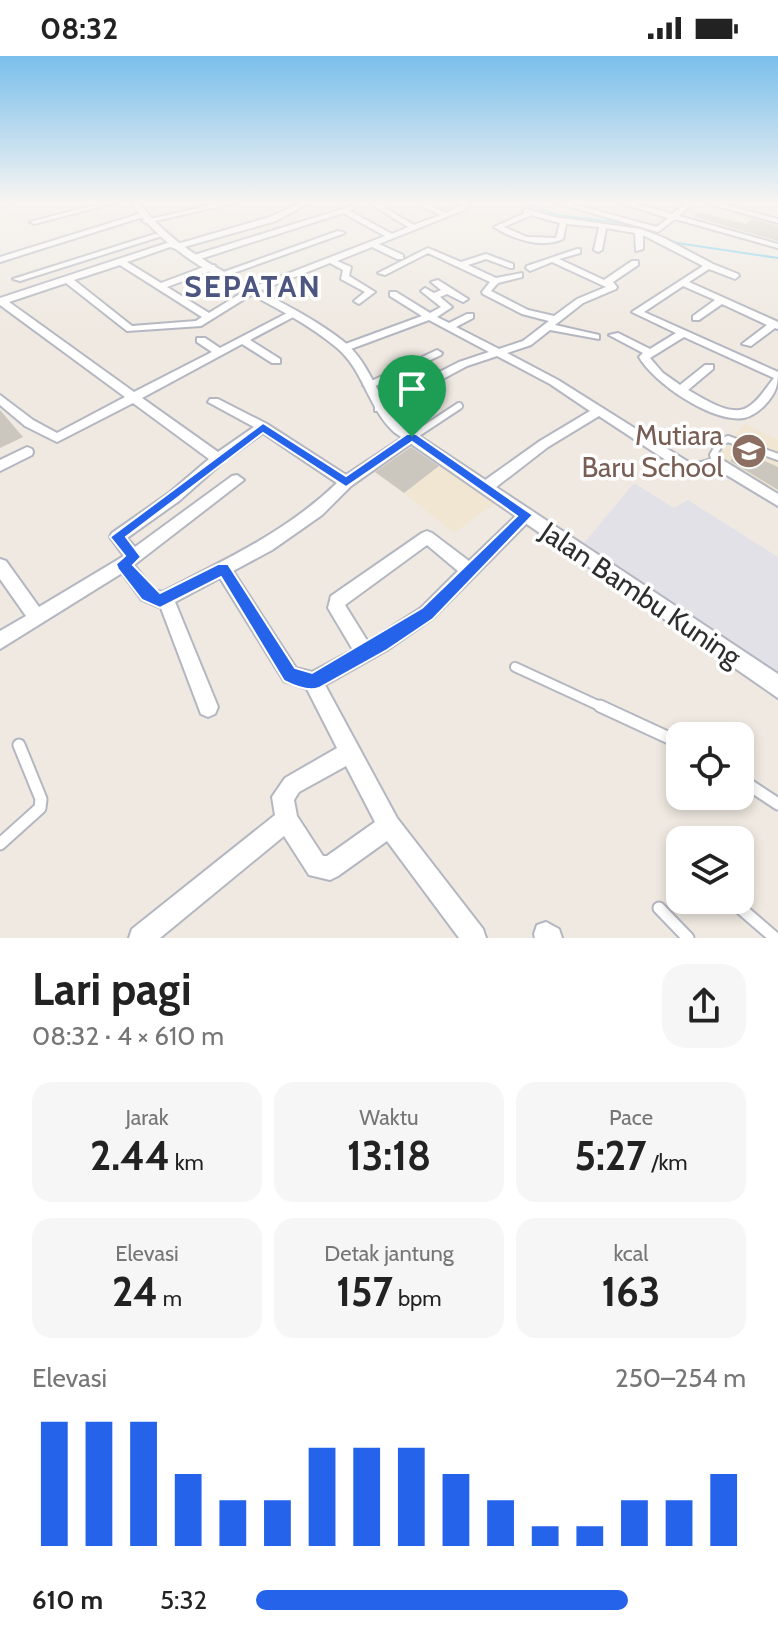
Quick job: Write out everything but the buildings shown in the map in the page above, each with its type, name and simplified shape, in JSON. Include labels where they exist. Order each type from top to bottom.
[{"type":"street","points":[[27,293],[0,260],[48,244]]},
{"type":"street","points":[[17,279],[158,244]]},
{"type":"street","points":[[1,301],[121,262],[162,244]]},
{"type":"street","name":"Jalan Bambu Kuning","points":[[171,244],[294,313],[344,348],[358,362],[379,408],[393,424],[778,687]]},
{"type":"street","points":[[194,258],[235,244]]},
{"type":"street","points":[[159,287],[305,244]]},
{"type":"street","points":[[372,244],[400,257]]},
{"type":"street","points":[[68,280],[104,312],[133,330],[204,320],[251,291],[372,244]]},
{"type":"street","points":[[598,250],[599,244]]},
{"type":"street","points":[[639,244],[639,249]]},
{"type":"street","points":[[662,244],[706,267],[735,276]]},
{"type":"street","points":[[382,273],[424,248],[495,281]]},
{"type":"street","points":[[530,268],[577,251]]},
{"type":"street","points":[[462,265],[486,256],[510,266]]},
{"type":"street","points":[[552,259],[613,287]]},
{"type":"street","points":[[329,260],[348,269],[342,276],[371,292],[359,301]]},
{"type":"street","points":[[121,262],[204,320]]},
{"type":"street","points":[[613,287],[608,281],[635,263]]},
{"type":"street","points":[[684,333],[644,357],[651,370],[707,404],[741,415],[754,409],[778,378],[684,333],[638,313],[639,308],[706,267]]},
{"type":"street","points":[[519,275],[495,281],[486,292],[525,312],[595,337]]},
{"type":"street","points":[[435,282],[463,299]]},
{"type":"street","points":[[682,282],[776,325]]},
{"type":"street","points":[[379,408],[463,364],[527,343],[580,301],[613,287]]},
{"type":"street","points":[[344,348],[430,317],[447,307],[429,294],[448,291]]},
{"type":"street","points":[[393,294],[448,327],[502,353],[691,470],[716,462],[778,501]]},
{"type":"street","points":[[696,318],[723,299]]},
{"type":"street","points":[[1,301],[218,459]]},
{"type":"street","points":[[0,399],[29,423],[57,438],[294,313]]},
{"type":"street","points":[[448,327],[470,316]]},
{"type":"street","points":[[747,344],[776,325]]},
{"type":"street","points":[[614,335],[649,352]]},
{"type":"street","points":[[201,340],[220,353]]},
{"type":"street","points":[[244,341],[276,361]]},
{"type":"street","points":[[369,385],[437,353]]},
{"type":"street","points":[[681,390],[709,367]]},
{"type":"street","points":[[214,402],[263,427],[346,482]]},
{"type":"street","points":[[486,487],[544,444],[599,411]]},
{"type":"street","points":[[263,427],[117,537],[148,595],[155,600],[165,598],[223,568],[293,528],[317,511],[346,482],[412,437]]},
{"type":"street","points":[[0,466],[27,452]]},
{"type":"street","points":[[0,641],[129,560],[237,480]]},
{"type":"street","points":[[313,682],[365,653],[440,603],[468,570],[526,515]]},
{"type":"street","points":[[365,653],[336,608],[337,601],[427,537],[468,570]]},
{"type":"street","points":[[0,566],[37,618]]},
{"type":"street","points":[[223,568],[290,675],[313,682],[389,826],[474,938]]},
{"type":"street","points":[[165,598],[208,707]]},
{"type":"street","points":[[351,752],[292,785],[283,797],[287,820],[317,867],[322,869],[330,868],[389,826]]},
{"type":"street","points":[[141,938],[287,820]]},
{"type":"lane","points":[[412,437],[459,406]]},
{"type":"lane","points":[[716,462],[713,455],[721,442],[728,439],[778,457]]},
{"type":"lane","points":[[515,667],[666,737]]},
{"type":"lane","points":[[0,844],[40,808],[41,799],[19,745]]},
{"type":"lane","points":[[754,788],[778,804]]},
{"type":"lane","points":[[659,908],[688,938]]},
{"type":"lane","points":[[747,914],[775,938]]},
{"type":"shaded area","name":"Mutiara Baru School","points":[[745,424],[778,440],[778,499],[709,462]]},
{"type":"shaded area","points":[[443,463],[499,500],[454,533],[404,493]]},
{"type":"shaded area","points":[[634,483],[674,508],[688,500],[778,557],[778,677],[584,543]]},
{"type":"waterway","points":[[685,244],[778,258]]},
{"type":"place","name":"Mutiara Baru School","points":[[749,451]]},
{"type":"district","name":"SEPATAN","points":[[253,286]]},
{"type":"route","points":[[263,427],[346,482],[412,437],[526,515],[468,570],[440,603],[381,644],[313,682],[290,675],[223,568],[160,601],[148,595],[124,564],[134,557],[117,537],[263,427]]}]
